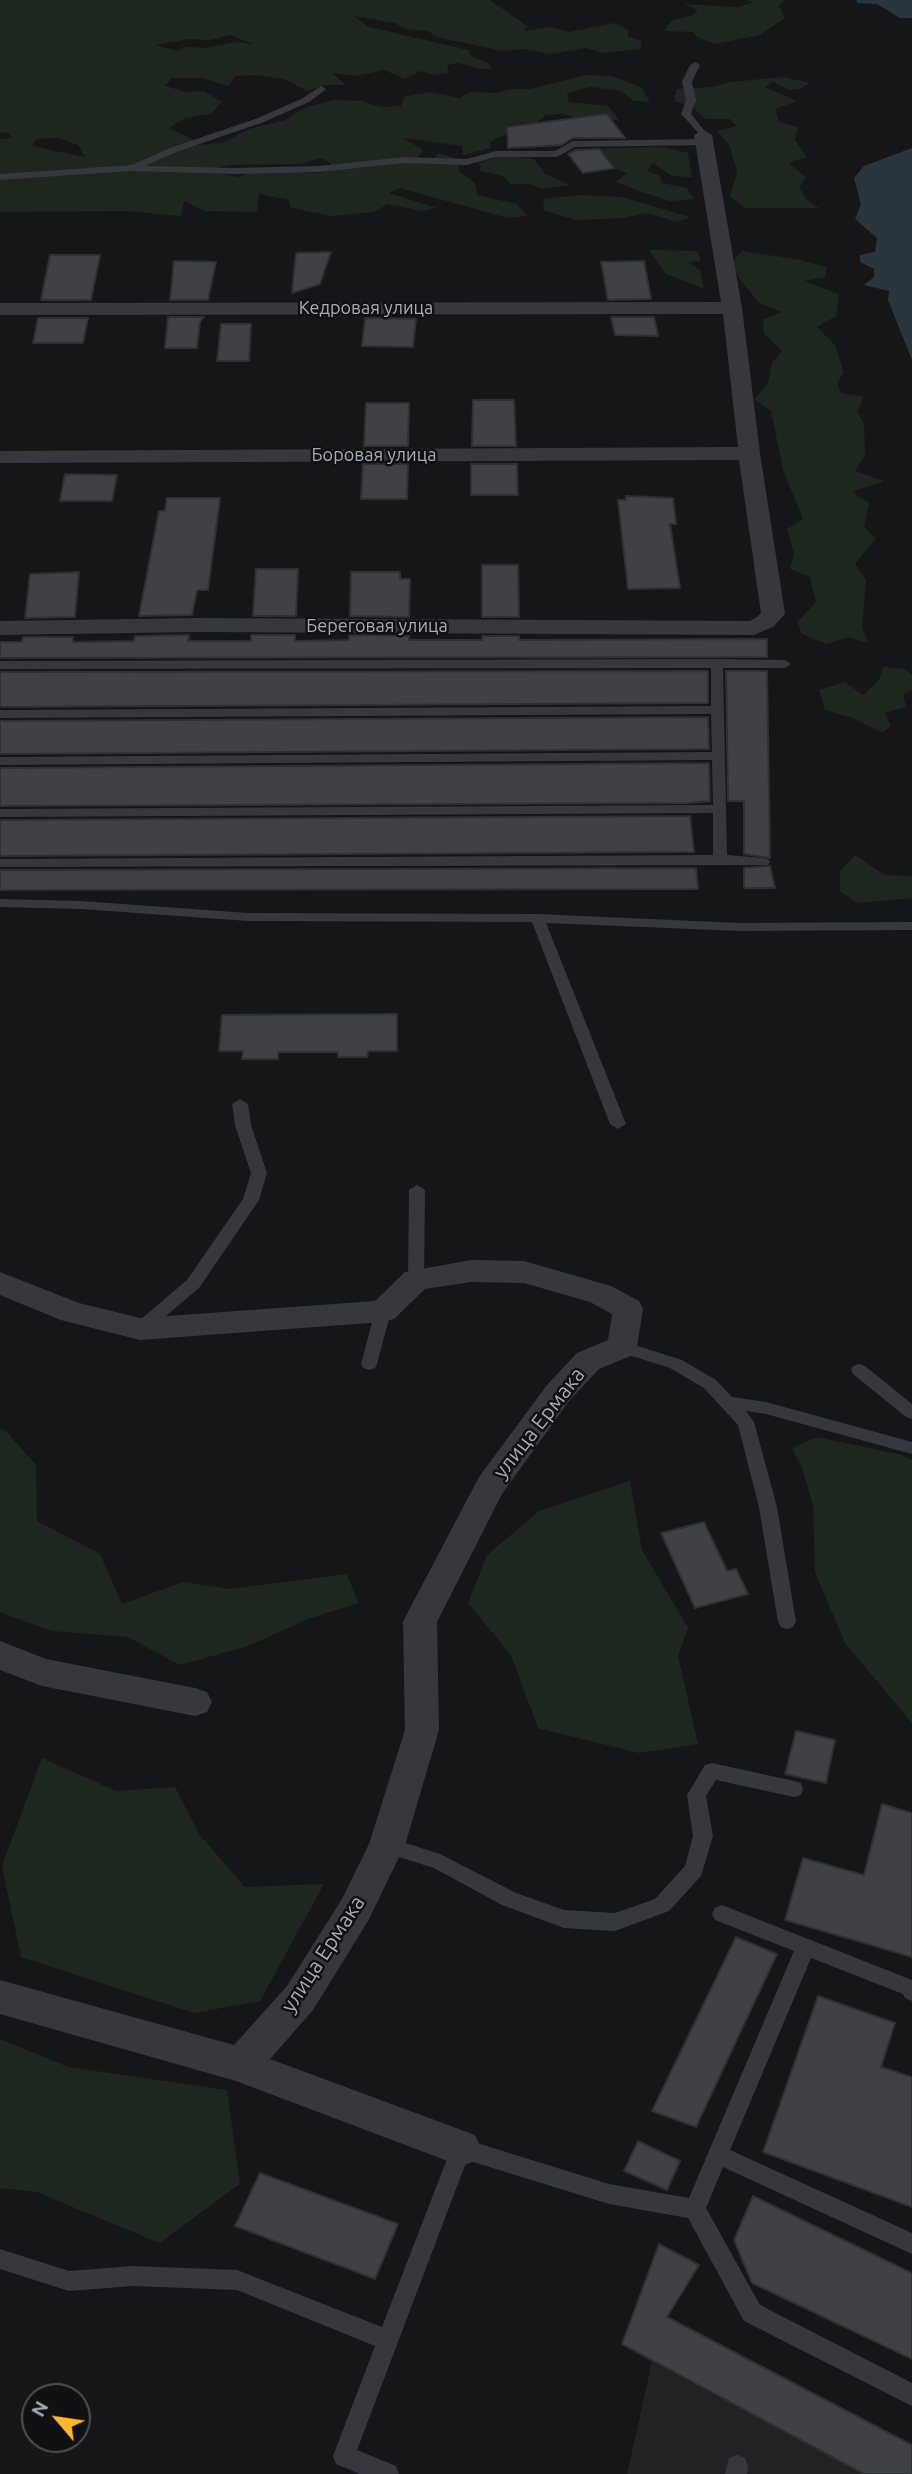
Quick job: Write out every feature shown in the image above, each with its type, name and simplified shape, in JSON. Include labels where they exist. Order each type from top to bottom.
[{"type":"street","points":[[704,138],[732,308],[749,453]]},
{"type":"street","name":"Кедровая улица","points":[[0,309],[732,308]]},
{"type":"street","name":"Боровая улица","points":[[0,457],[749,453]]},
{"type":"street","name":"Береговая улица","points":[[0,628],[197,625],[754,628],[773,614],[749,453]]},
{"type":"street","points":[[0,1283],[72,1312],[140,1328],[383,1311],[416,1280],[471,1271],[524,1272],[600,1294],[628,1309],[622,1347]]},
{"type":"street","name":"улица Ермака","points":[[241,2065],[300,1998],[355,1910],[387,1845],[422,1730],[419,1622],[489,1486],[558,1393],[588,1361],[622,1347]]},
{"type":"street","points":[[0,1655],[42,1672],[195,1702]]},
{"type":"street","points":[[0,1997],[241,2065],[280,2082],[461,2148]]},
{"type":"lane","points":[[695,65],[687,82],[691,100],[686,114],[704,138]]},
{"type":"lane","points":[[130,168],[173,150],[261,120],[306,100],[321,89]]},
{"type":"lane","points":[[0,177],[130,168],[235,171],[319,169],[404,160],[467,162],[496,154],[557,154],[573,144],[704,138]]},
{"type":"lane","points":[[717,663],[720,859]]},
{"type":"lane","points":[[0,665],[785,664]]},
{"type":"lane","points":[[0,713],[718,710]]},
{"type":"lane","points":[[0,761],[719,757]]},
{"type":"lane","points":[[0,813],[719,809]]},
{"type":"lane","points":[[0,863],[720,859],[763,862]]},
{"type":"lane","points":[[0,903],[82,905],[248,917],[537,918],[740,927],[912,926]]},
{"type":"lane","points":[[537,918],[618,1124]]},
{"type":"lane","points":[[140,1328],[193,1284],[251,1200],[259,1173],[243,1125],[240,1104]]},
{"type":"lane","points":[[416,1280],[417,1190]]},
{"type":"lane","points":[[369,1364],[383,1311]]},
{"type":"lane","points":[[622,1347],[676,1364],[710,1384],[746,1422],[768,1507],[787,1622]]},
{"type":"lane","points":[[859,1370],[912,1413]]},
{"type":"lane","points":[[726,1402],[766,1408],[912,1448]]},
{"type":"lane","points":[[387,1845],[440,1862],[509,1899],[564,1919],[615,1922],[662,1905],[694,1870],[703,1836],[696,1796],[712,1771],[794,1789]]},
{"type":"lane","points":[[722,1914],[910,1988],[912,1992]]},
{"type":"lane","points":[[695,2209],[805,1948]]},
{"type":"lane","points":[[388,2474],[344,2456],[461,2148],[609,2194],[695,2209]]},
{"type":"lane","points":[[719,2155],[912,2244]]},
{"type":"lane","points":[[695,2209],[752,2313],[912,2395]]},
{"type":"lane","points":[[0,2259],[69,2281],[133,2276],[237,2280],[388,2340]]},
{"type":"shaded area","points":[[0,0],[490,0],[527,26],[525,31],[550,27],[569,32],[615,23],[628,30],[628,36],[641,41],[641,49],[602,53],[586,48],[550,54],[525,49],[503,51],[436,37],[428,31],[405,29],[395,23],[354,16],[369,27],[468,50],[471,56],[489,63],[491,69],[479,69],[458,63],[447,65],[449,73],[433,75],[421,71],[405,79],[384,70],[355,76],[332,73],[346,85],[326,85],[307,91],[284,79],[257,75],[235,76],[228,86],[203,78],[171,78],[165,86],[186,92],[204,91],[222,102],[211,114],[185,118],[169,128],[192,139],[198,145],[222,143],[249,129],[285,120],[304,108],[334,100],[362,101],[381,107],[401,106],[404,97],[430,92],[460,98],[469,92],[494,93],[530,89],[587,75],[612,76],[641,87],[650,102],[634,101],[621,91],[591,87],[567,93],[569,102],[608,106],[620,121],[611,119],[606,114],[576,118],[563,114],[546,115],[537,122],[507,125],[506,134],[490,142],[491,148],[463,155],[462,146],[403,138],[423,150],[417,158],[432,160],[439,153],[457,159],[460,172],[475,183],[477,195],[517,204],[527,216],[508,218],[400,188],[389,193],[437,208],[423,211],[388,204],[374,212],[332,216],[291,208],[289,200],[259,194],[257,212],[205,211],[184,201],[181,216],[126,211],[0,212],[0,139],[12,138],[8,133],[0,132]],"holes":[[[230,35],[253,44],[236,42],[204,48],[186,47],[178,51],[156,45],[188,39],[211,40]],[[59,138],[78,145],[85,157],[32,146],[37,139]],[[321,158],[331,164],[324,173],[305,173],[289,167],[255,170],[239,177],[203,170],[230,165],[301,164]]]},
{"type":"shaded area","points":[[744,0],[785,0],[779,6],[785,18],[760,35],[715,44],[697,37],[693,32],[664,31],[672,20],[691,16],[698,11],[684,4],[737,7],[755,2]]},
{"type":"shaded area","points":[[856,0],[912,0],[912,18],[900,18],[877,4],[858,3]]},
{"type":"shaded area","points":[[784,77],[810,83],[800,89],[789,90],[773,82],[764,87],[797,101],[775,109],[779,122],[798,127],[795,140],[807,157],[789,163],[806,177],[799,187],[807,200],[819,208],[746,208],[730,197],[737,172],[730,146],[717,131],[737,126],[730,119],[705,119],[694,108],[674,101],[677,89]]},
{"type":"shaded area","points":[[663,147],[688,153],[692,177],[672,176],[653,163],[647,171],[660,176],[662,183],[687,188],[694,199],[670,201],[642,192],[616,182],[627,173],[614,168],[606,159],[574,157],[579,149]]},
{"type":"shaded area","points":[[912,148],[912,360],[888,300],[889,291],[864,285],[874,277],[874,269],[860,262],[860,255],[875,252],[877,238],[855,219],[861,204],[854,178],[864,166]]},
{"type":"shaded area","points":[[504,155],[534,159],[545,174],[571,185],[542,189],[531,184],[510,184],[503,176],[481,171],[479,163]]},
{"type":"shaded area","points":[[578,195],[622,197],[690,217],[678,222],[646,213],[623,218],[576,220],[543,210],[544,199]]},
{"type":"shaded area","points":[[649,250],[698,251],[701,261],[688,262],[700,270],[704,289],[666,274]]},
{"type":"shaded area","points":[[742,251],[827,267],[825,277],[804,281],[839,294],[836,316],[817,327],[835,345],[844,372],[837,383],[841,393],[864,397],[857,411],[864,424],[865,456],[855,471],[884,481],[852,492],[869,503],[864,527],[876,538],[855,564],[866,580],[862,628],[869,643],[848,637],[826,644],[802,634],[797,622],[816,602],[810,577],[790,569],[794,554],[787,529],[803,519],[783,470],[771,411],[754,399],[768,384],[772,363],[782,351],[764,334],[763,320],[781,312],[759,303],[742,282],[731,264]]},
{"type":"shaded area","points":[[883,667],[905,669],[912,675],[912,690],[903,695],[906,707],[885,713],[891,726],[882,733],[853,718],[825,710],[819,690],[845,682],[863,695],[879,680]]},
{"type":"shaded area","points":[[855,855],[885,875],[912,876],[912,898],[857,903],[840,891],[840,871]]},
{"type":"shaded area","points":[[0,1429],[5,1430],[36,1465],[37,1521],[100,1554],[122,1604],[183,1582],[230,1589],[347,1574],[358,1603],[308,1619],[248,1646],[180,1665],[128,1637],[51,1631],[0,1612]]},
{"type":"shaded area","points":[[817,1437],[902,1455],[912,1460],[912,1723],[845,1643],[815,1572],[813,1505],[802,1468],[792,1448]]},
{"type":"shaded area","points":[[630,1481],[642,1550],[688,1628],[678,1656],[698,1744],[639,1753],[538,1728],[511,1655],[468,1603],[487,1555],[539,1511]]},
{"type":"shaded area","points":[[42,1758],[116,1791],[175,1787],[199,1834],[245,1887],[324,1884],[260,2001],[194,2013],[21,1957],[2,1866]]},
{"type":"shaded area","points":[[0,2039],[68,2067],[227,2090],[240,2184],[159,2243],[37,2192],[0,2188]]},
{"type":"shaded area","points":[[652,2362],[864,2474],[627,2474]]},
{"type":"building","points":[[607,114],[625,138],[573,138],[561,145],[508,148],[507,127]]},
{"type":"building","points":[[599,149],[614,168],[583,173],[568,154],[576,150]]},
{"type":"building","points":[[331,252],[320,284],[292,293],[296,253]]},
{"type":"building","points":[[50,255],[100,255],[91,300],[41,300]]},
{"type":"building","points":[[174,261],[216,262],[208,300],[170,300]]},
{"type":"building","points":[[644,261],[651,299],[608,300],[601,262]]},
{"type":"building","points":[[168,317],[204,317],[200,322],[197,348],[165,348]]},
{"type":"building","points":[[611,317],[654,317],[658,336],[615,335]]},
{"type":"building","points":[[38,318],[88,318],[83,343],[33,343]]},
{"type":"building","points":[[365,318],[416,319],[413,347],[362,346]]},
{"type":"building","points":[[221,324],[251,324],[249,361],[217,361]]},
{"type":"building","points":[[473,400],[514,400],[516,446],[472,446]]},
{"type":"building","points":[[366,403],[409,403],[408,446],[364,446]]},
{"type":"building","points":[[363,464],[408,464],[407,499],[361,499]]},
{"type":"building","points":[[471,464],[517,464],[518,495],[471,495]]},
{"type":"building","points":[[65,474],[117,475],[112,501],[60,501]]},
{"type":"building","points":[[626,496],[673,498],[676,524],[670,524],[680,588],[628,589],[618,500],[626,500]]},
{"type":"building","points":[[167,498],[220,498],[208,590],[197,590],[192,615],[139,616],[159,511],[165,511]]},
{"type":"building","points":[[482,565],[518,565],[519,617],[482,617]]},
{"type":"building","points":[[256,569],[298,569],[296,616],[253,616]]},
{"type":"building","points":[[79,572],[75,617],[25,618],[30,574]]},
{"type":"building","points":[[351,572],[400,572],[400,579],[410,579],[409,617],[350,616]]},
{"type":"building","points":[[189,635],[188,641],[251,641],[251,635],[295,635],[295,641],[349,640],[349,635],[409,636],[409,640],[482,640],[482,636],[519,636],[519,640],[767,639],[767,657],[0,658],[0,642],[22,642],[23,637],[73,637],[73,642],[134,641],[135,636]]},
{"type":"building","points":[[708,671],[708,703],[0,707],[0,672]]},
{"type":"building","points":[[726,671],[767,671],[770,858],[744,854],[744,801],[728,801]]},
{"type":"building","points":[[708,717],[709,749],[0,754],[0,721]]},
{"type":"building","points":[[709,763],[710,801],[688,803],[0,806],[0,768]]},
{"type":"building","points":[[690,816],[694,852],[0,856],[0,820]]},
{"type":"building","points":[[770,866],[775,888],[744,888],[744,868]]},
{"type":"building","points":[[696,868],[698,889],[0,890],[0,870]]},
{"type":"building","points":[[397,1014],[397,1051],[368,1051],[367,1057],[338,1057],[338,1052],[278,1052],[278,1059],[242,1059],[243,1051],[219,1051],[222,1015]]},
{"type":"building","points":[[704,1522],[727,1571],[736,1569],[748,1594],[695,1608],[661,1533]]},
{"type":"building","points":[[796,1731],[835,1740],[826,1783],[785,1774]]},
{"type":"building","points":[[882,1804],[912,1813],[912,1957],[785,1920],[803,1858],[864,1875]]},
{"type":"building","points":[[736,1937],[777,1954],[696,2127],[652,2111]]},
{"type":"building","points":[[818,1996],[895,2023],[881,2067],[912,2077],[912,2207],[763,2152]]},
{"type":"building","points":[[638,2141],[680,2161],[667,2190],[624,2171]]},
{"type":"building","points":[[260,2173],[398,2224],[375,2279],[235,2226]]},
{"type":"building","points":[[753,2196],[912,2273],[912,2359],[752,2283],[734,2240]]},
{"type":"building","points":[[659,2244],[699,2265],[667,2317],[912,2445],[912,2474],[864,2474],[622,2344]]}]
